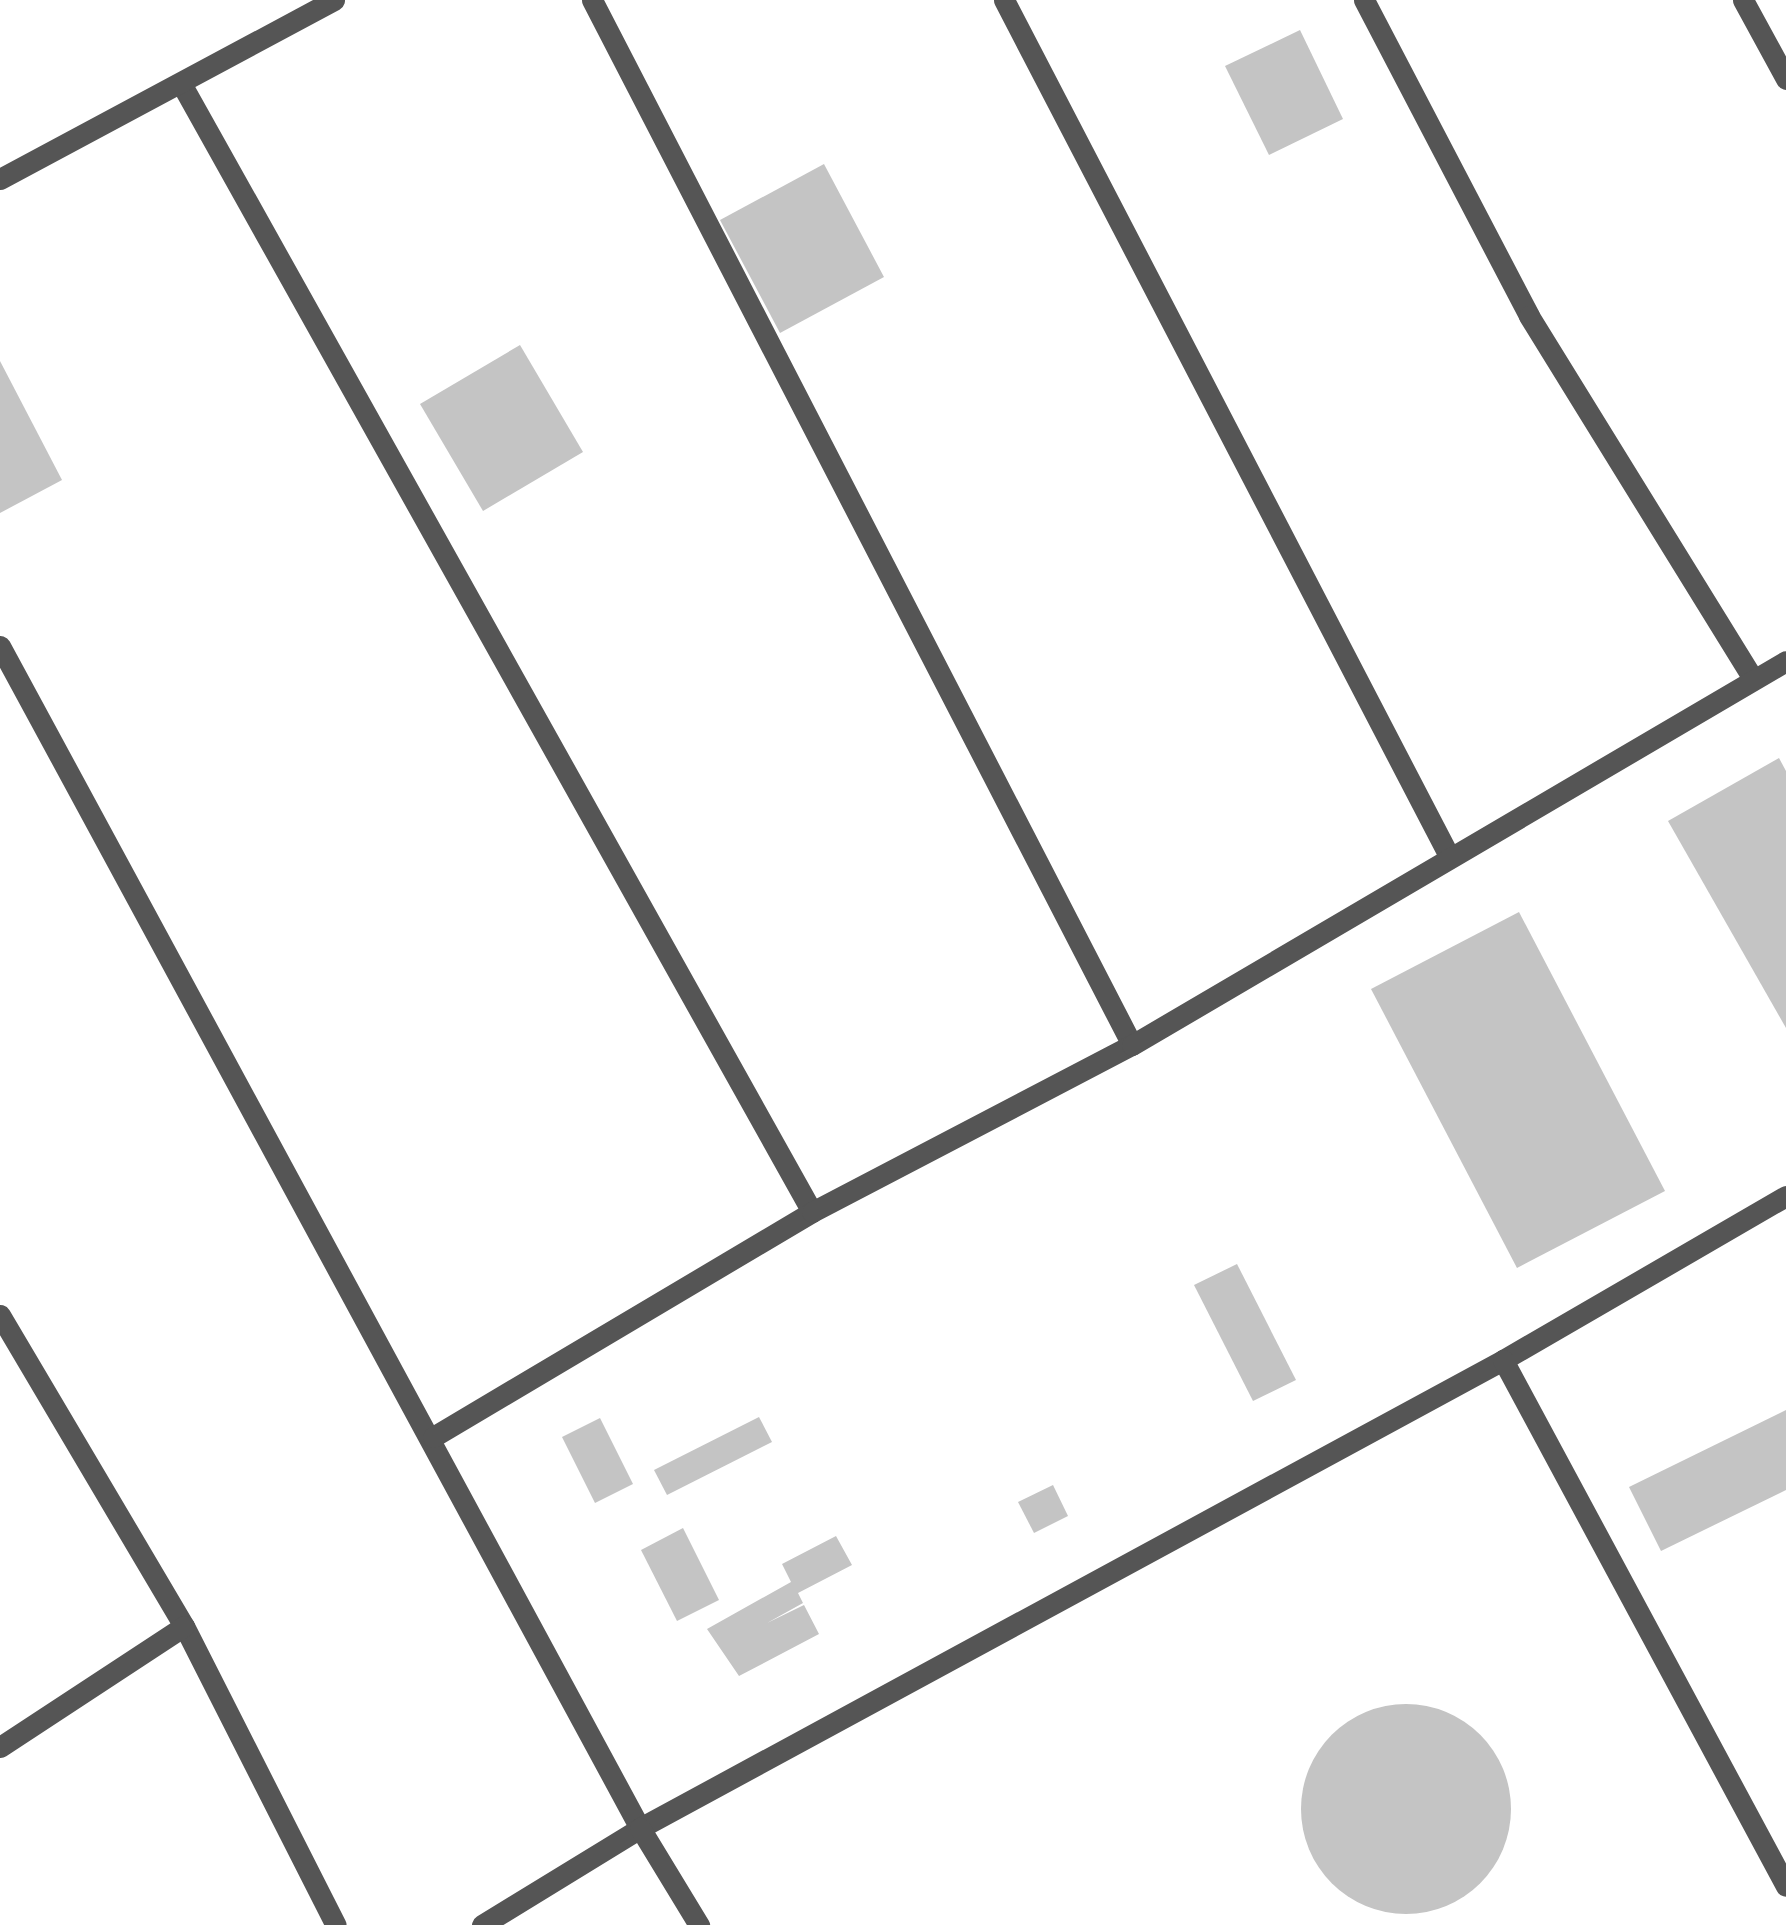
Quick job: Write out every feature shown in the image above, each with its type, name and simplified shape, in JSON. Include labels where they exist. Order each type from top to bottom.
[{"type":"lane","points":[[0,179],[334,0]]},
{"type":"lane","points":[[592,0],[1132,1045]]},
{"type":"lane","points":[[1004,0],[1449,856]]},
{"type":"lane","points":[[1364,0],[1529,316],[1753,680]]},
{"type":"lane","points":[[1743,0],[1786,79]]},
{"type":"lane","points":[[182,85],[812,1212]]},
{"type":"lane","points":[[0,646],[433,1437],[640,1828],[699,1925]]},
{"type":"lane","points":[[433,1437],[812,1212],[1132,1045],[1786,661]]},
{"type":"lane","points":[[482,1925],[640,1828],[1503,1360],[1786,1196]]},
{"type":"lane","points":[[0,1316],[184,1626],[336,1925]]},
{"type":"lane","points":[[1503,1360],[1786,1886]]},
{"type":"lane","points":[[0,1748],[184,1626]]},
{"type":"building","points":[[1300,30],[1343,119],[1269,155],[1225,66]]},
{"type":"building","points":[[824,164],[884,277],[780,333],[720,220]]},
{"type":"building","points":[[520,345],[583,452],[483,511],[420,404]]},
{"type":"building","points":[[0,361],[62,480],[0,513]]},
{"type":"building","points":[[1779,758],[1786,771],[1786,1028],[1668,821]]},
{"type":"building","points":[[1519,912],[1665,1191],[1517,1268],[1371,989]]},
{"type":"building","points":[[1237,1264],[1296,1380],[1253,1401],[1194,1285]]},
{"type":"building","points":[[1786,1410],[1786,1490],[1661,1551],[1629,1487]]},
{"type":"building","points":[[759,1417],[772,1442],[667,1495],[654,1470]]},
{"type":"building","points":[[600,1418],[633,1484],[595,1503],[562,1437]]},
{"type":"building","points":[[1053,1485],[1068,1516],[1034,1533],[1018,1502]]},
{"type":"building","points":[[683,1528],[719,1600],[677,1621],[641,1550]]},
{"type":"building","points":[[836,1536],[852,1565],[798,1593],[803,1603],[767,1623],[804,1605],[819,1634],[739,1676],[707,1629],[791,1582],[782,1564]]},
{"type":"building","points":[[1406,1704],[1446,1712],[1480,1735],[1503,1769],[1511,1809],[1503,1849],[1480,1883],[1446,1906],[1406,1914],[1366,1906],[1332,1883],[1309,1849],[1301,1809],[1309,1769],[1332,1735],[1366,1712]]}]
